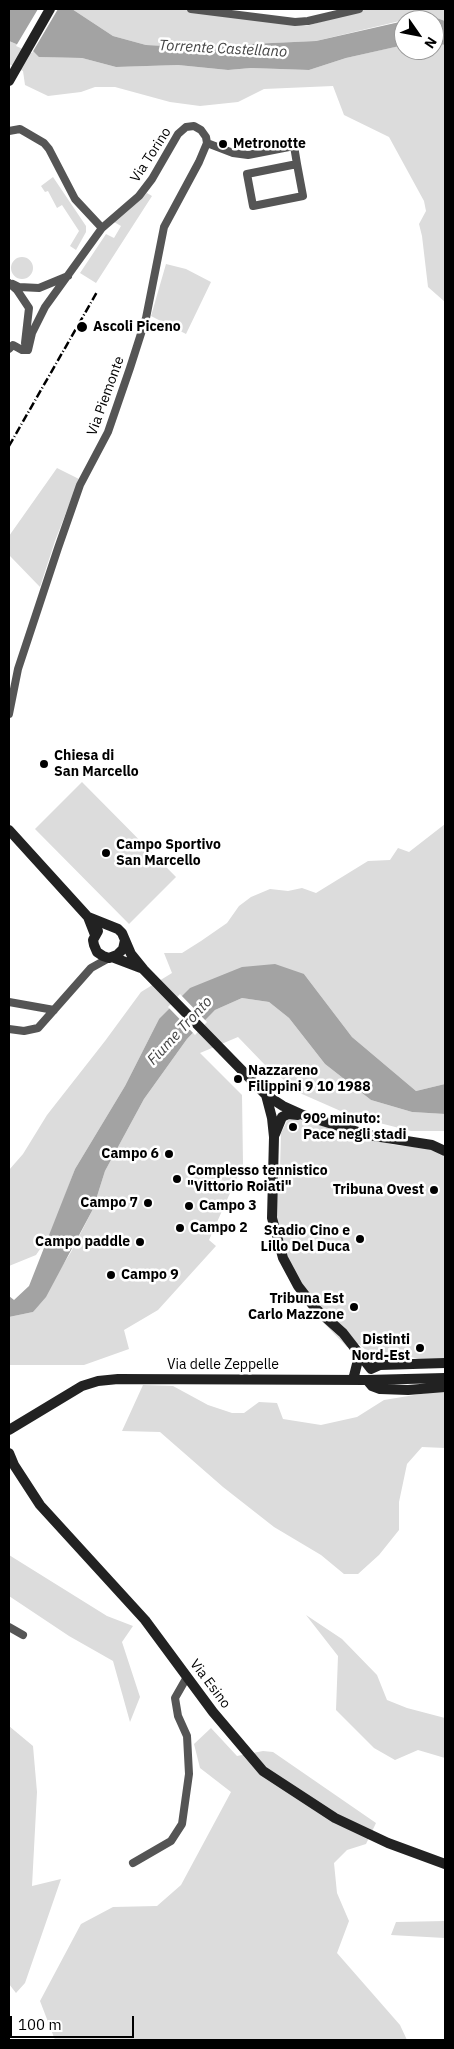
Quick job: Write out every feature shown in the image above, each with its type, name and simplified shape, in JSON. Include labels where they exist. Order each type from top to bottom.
[{"type":"street","points":[[10,78],[50,9]]},
{"type":"street","points":[[191,9],[295,22],[359,9]]},
{"type":"street","name":"Via Torino","points":[[102,228],[139,196],[152,179],[178,134],[186,127],[194,126],[201,130],[206,137],[207,144]]},
{"type":"street","points":[[9,131],[20,129],[44,143],[50,149],[75,198],[102,228],[46,306],[32,333],[28,350],[11,347]]},
{"type":"street","points":[[207,144],[233,153],[248,155],[294,146],[304,196],[253,206],[247,174],[297,164]]},
{"type":"street","name":"Via Piemonte","points":[[9,714],[18,669],[58,548],[80,485],[108,432],[146,318],[156,277],[164,227],[207,144]]},
{"type":"street","points":[[22,350],[26,334],[26,294],[68,276]]},
{"type":"street","points":[[9,282],[19,287],[37,288],[46,292],[48,296],[46,306],[37,311],[27,304],[9,282]]},
{"type":"street","points":[[9,830],[88,917],[95,935]]},
{"type":"street","points":[[88,917],[118,929],[131,954],[144,970],[264,1093],[283,1106],[302,1115],[368,1135],[432,1145],[445,1151]]},
{"type":"street","points":[[110,926],[101,928],[95,935],[93,943],[95,949],[101,955],[144,970]]},
{"type":"street","points":[[9,1029],[24,1031],[38,1028],[90,968],[121,952],[125,940]]},
{"type":"street","points":[[90,968],[95,949]]},
{"type":"street","points":[[9,1002],[54,1010]]},
{"type":"street","points":[[264,1093],[271,1113],[274,1137],[272,1218],[283,1258],[298,1286],[314,1308],[343,1333],[371,1369]]},
{"type":"street","points":[[274,1137],[282,1117],[288,1114],[302,1115]]},
{"type":"street","points":[[353,1380],[359,1356]]},
{"type":"street","points":[[445,1363],[380,1365],[371,1369],[367,1380],[445,1378]]},
{"type":"street","name":"Via delle Zeppelle","points":[[9,1430],[82,1386],[98,1381],[118,1379],[367,1380],[372,1386],[380,1389],[408,1390],[445,1387]]},
{"type":"street","name":"Via Esino","points":[[9,1453],[14,1465],[40,1505],[145,1620],[213,1712],[263,1771],[335,1818],[388,1843],[445,1864]]},
{"type":"street","points":[[9,1627],[23,1634]]},
{"type":"street","points":[[133,1863],[171,1841],[182,1824],[189,1774],[187,1736],[178,1716],[175,1698],[187,1677]]},
{"type":"shaded area","points":[[72,9],[198,9],[306,26],[367,9],[445,9],[445,21],[444,10],[394,10],[394,22],[316,41],[185,47],[146,45],[113,36]]},
{"type":"shaded area","points":[[9,41],[33,51],[40,57],[82,58],[116,67],[178,65],[228,70],[251,68],[309,70],[346,58],[394,47],[394,60],[444,60],[445,45],[445,302],[428,287],[419,224],[426,211],[424,201],[389,137],[344,115],[333,86],[264,89],[238,102],[200,106],[170,102],[115,87],[95,87],[81,92],[48,96],[25,85],[23,71],[9,64]]},
{"type":"shaded area","points":[[53,177],[86,226],[86,232],[76,250],[70,246],[79,231],[62,205],[57,208],[48,191],[45,192],[41,186]]},
{"type":"shaded area","points":[[147,193],[152,196],[96,283],[80,273],[106,234],[114,238],[121,226],[114,222]]},
{"type":"shaded area","points":[[22,257],[30,260],[33,268],[30,276],[22,279],[14,276],[11,268],[14,260]]},
{"type":"shaded area","points":[[166,264],[186,269],[211,282],[186,334],[151,316]]},
{"type":"shaded area","points":[[57,468],[79,479],[55,541],[40,587],[9,555],[9,536]]},
{"type":"shaded area","name":"Campo Sportivo San Marcello","points":[[82,782],[176,877],[129,924],[35,829]]},
{"type":"shaded area","points":[[445,824],[445,1084],[416,1091],[352,1037],[304,974],[159,1019],[125,1086],[75,1169],[51,1233],[36,1255],[9,1266],[9,1170],[23,1154],[47,1115],[141,992],[172,973],[164,953],[182,953],[201,941],[227,923],[239,906],[251,897],[270,889],[288,891],[302,888],[316,893],[368,861],[390,860],[398,848],[409,852]]},
{"type":"shaded area","points":[[242,998],[269,1002],[289,1018],[325,1064],[371,1100],[412,1112],[445,1114],[445,1131],[411,1131],[352,1116],[302,1094],[265,1065],[238,1037],[200,1053],[242,1095],[243,1164],[209,1240],[216,1246],[158,1310],[124,1330],[129,1349],[84,1365],[9,1365],[9,1317],[33,1312],[71,1252],[93,1209],[105,1171],[144,1099],[187,1039],[215,1010]]},
{"type":"shaded area","name":"Stadio Cino e Lillo Del Duca","points":[[293,1118],[395,1145],[424,1148],[445,1154],[445,1360],[423,1360],[396,1351],[393,1356],[374,1357],[359,1344],[347,1347],[311,1310],[281,1260],[270,1170],[280,1169],[281,1133],[288,1119]]},
{"type":"shaded area","points":[[143,1385],[173,1386],[208,1405],[232,1413],[244,1413],[259,1402],[277,1403],[283,1419],[321,1425],[357,1417],[384,1400],[445,1390],[445,1448],[422,1447],[407,1464],[399,1502],[399,1530],[379,1555],[358,1574],[344,1574],[321,1555],[274,1527],[223,1487],[160,1432],[122,1431]]},
{"type":"shaded area","points":[[9,1555],[107,1616],[133,1626],[122,1642],[140,1697],[130,1722],[113,1661],[69,1636],[9,1596]]},
{"type":"shaded area","points":[[306,1615],[342,1639],[377,1675],[387,1700],[407,1708],[445,1718],[445,1758],[418,1750],[395,1760],[374,1748],[336,1710],[338,1656]]},
{"type":"shaded area","points":[[9,1726],[33,1746],[37,1792],[32,1886],[61,1879],[25,1983],[16,1993],[9,1984]]},
{"type":"shaded area","points":[[211,1728],[237,1756],[263,1751],[273,1752],[376,1823],[366,1844],[347,1850],[334,1863],[337,1893],[349,1921],[337,1953],[400,2025],[407,2040],[55,2040],[40,2001],[81,1924],[113,1907],[157,1906],[181,1885],[231,1792],[200,1768],[194,1744]]},
{"type":"shaded area","points":[[445,1921],[445,1938],[391,1935],[396,1922]]},
{"type":"water","name":"Torrente Castellano","points":[[9,9],[72,9],[113,36],[146,45],[185,47],[316,41],[394,23],[394,47],[346,58],[309,70],[251,68],[228,70],[178,65],[116,67],[82,58],[39,57],[33,51],[9,41]]},
{"type":"water","points":[[444,21],[445,21],[444,45]]},
{"type":"water","name":"Fiume Tronto","points":[[275,964],[304,974],[352,1037],[416,1091],[445,1084],[445,1114],[412,1112],[371,1100],[325,1064],[289,1018],[269,1002],[242,998],[215,1010],[187,1039],[144,1099],[105,1171],[93,1209],[46,1297],[33,1312],[9,1317],[9,1296],[14,1300],[29,1286],[75,1169],[125,1086],[159,1019],[190,988],[242,967]]},
{"type":"pier","points":[[38,9],[58,9],[32,53],[16,46]]},
{"type":"pier","points":[[180,994],[207,1022],[195,1035],[168,1007]]},
{"type":"railway","points":[[9,446],[97,292]]},
{"type":"place","name":"Metronotte","points":[[223,144]]},
{"type":"place","name":"Ascoli Piceno","points":[[82,327]]},
{"type":"place","name":"Chiesa di San Marcello","points":[[44,764]]},
{"type":"place","name":"Campo Sportivo San Marcello","points":[[106,853]]},
{"type":"place","name":"Nazzareno Filippini 9 10 1988","points":[[238,1079]]},
{"type":"place","name":"90° minuto: Pace negli stadi","points":[[293,1127]]},
{"type":"place","name":"Campo 6","points":[[169,1154]]},
{"type":"place","name":"Complesso tennistico \"Vittorio Roiati\"","points":[[177,1179]]},
{"type":"place","name":"Tribuna Ovest","points":[[434,1190]]},
{"type":"place","name":"Campo 7","points":[[148,1203]]},
{"type":"place","name":"Campo 3","points":[[189,1206]]},
{"type":"place","name":"Campo 2","points":[[180,1228]]},
{"type":"place","name":"Stadio Cino e Lillo Del Duca","points":[[360,1239]]},
{"type":"place","name":"Campo paddle","points":[[140,1242]]},
{"type":"place","name":"Campo 9","points":[[111,1275]]},
{"type":"place","name":"Tribuna Est Carlo Mazzone","points":[[354,1307]]},
{"type":"place","name":"Distinti Nord-Est","points":[[420,1348]]}]
